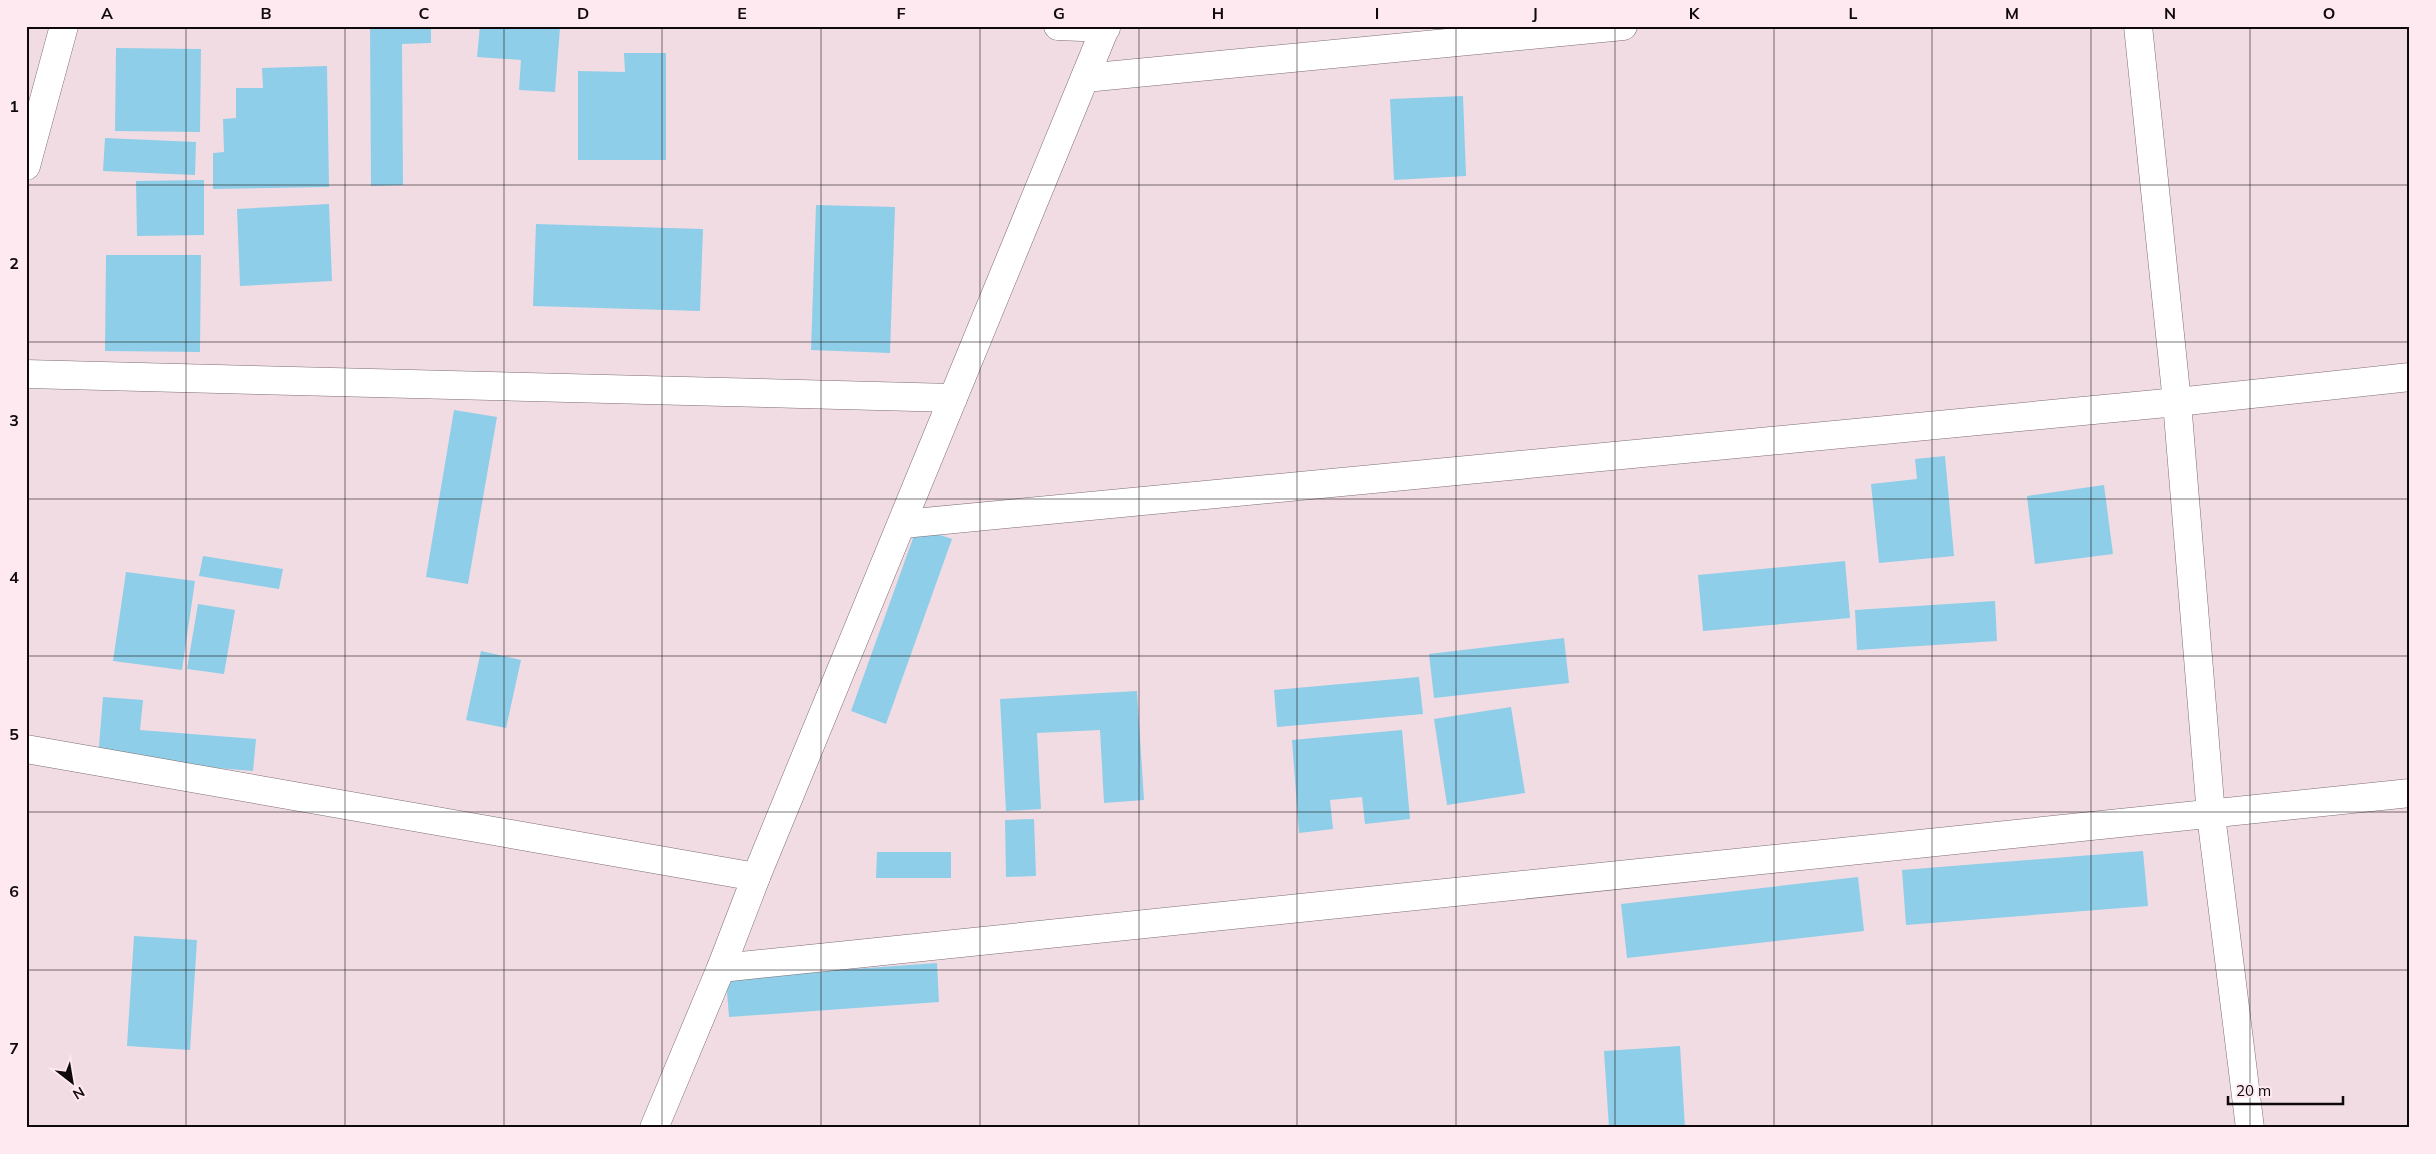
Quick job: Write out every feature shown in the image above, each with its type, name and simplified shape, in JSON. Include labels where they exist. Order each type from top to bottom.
[{"type":"street","points":[[26,166],[64,26]]},
{"type":"street","points":[[654,1128],[1106,27],[1058,26]]},
{"type":"street","points":[[1085,78],[1623,26]]},
{"type":"street","points":[[2138,26],[2177,402],[2211,815],[2250,1128]]},
{"type":"street","points":[[26,374],[953,398]]},
{"type":"street","points":[[903,524],[2177,402],[2410,377]]},
{"type":"street","points":[[26,749],[756,877]]},
{"type":"street","points":[[721,968],[2410,793]]},
{"type":"building","points":[[370,26],[431,26],[431,43],[402,44],[403,185],[371,186]]},
{"type":"building","points":[[480,26],[560,28],[555,92],[519,90],[521,60],[477,57]]},
{"type":"building","points":[[116,48],[201,49],[200,132],[115,131]]},
{"type":"building","points":[[624,53],[666,53],[666,160],[578,160],[578,71],[625,72]]},
{"type":"building","points":[[327,66],[329,187],[213,189],[213,153],[224,152],[223,119],[236,118],[236,88],[263,88],[262,68]]},
{"type":"building","points":[[1463,96],[1466,176],[1394,180],[1390,99]]},
{"type":"building","points":[[105,138],[196,142],[195,175],[103,171]]},
{"type":"building","points":[[204,180],[204,235],[137,236],[136,181]]},
{"type":"building","points":[[329,204],[332,281],[240,286],[237,209]]},
{"type":"building","points":[[816,205],[895,207],[890,353],[811,350]]},
{"type":"building","points":[[536,224],[703,229],[700,311],[533,306]]},
{"type":"building","points":[[106,255],[201,255],[200,352],[105,351]]},
{"type":"building","points":[[454,410],[497,417],[468,584],[426,577]]},
{"type":"building","points":[[1945,456],[1954,556],[1879,563],[1871,484],[1917,479],[1915,459]]},
{"type":"building","points":[[2104,485],[2113,554],[2035,564],[2027,496]]},
{"type":"building","points":[[917,527],[952,539],[886,724],[851,711]]},
{"type":"building","points":[[203,556],[283,569],[279,589],[199,576]]},
{"type":"building","points":[[1845,561],[1850,618],[1703,631],[1698,575]]},
{"type":"building","points":[[126,572],[195,581],[182,670],[113,661]]},
{"type":"building","points":[[1995,601],[1997,641],[1857,650],[1855,610]]},
{"type":"building","points":[[198,604],[235,610],[224,674],[187,669]]},
{"type":"building","points":[[1564,638],[1569,683],[1434,698],[1429,654]]},
{"type":"building","points":[[481,651],[521,660],[506,728],[466,720]]},
{"type":"building","points":[[1419,677],[1423,714],[1277,727],[1274,690]]},
{"type":"building","points":[[1137,691],[1144,800],[1104,803],[1100,730],[1037,733],[1041,809],[1006,811],[1000,699]]},
{"type":"building","points":[[103,697],[143,700],[140,730],[256,739],[253,771],[98,758]]},
{"type":"building","points":[[1511,707],[1525,793],[1447,805],[1434,719]]},
{"type":"building","points":[[1402,730],[1410,819],[1365,824],[1362,797],[1330,800],[1333,829],[1299,833],[1292,740]]},
{"type":"building","points":[[1034,819],[1036,876],[1006,877],[1005,820]]},
{"type":"building","points":[[2143,851],[2148,906],[1906,925],[1902,870]]},
{"type":"building","points":[[877,852],[951,852],[951,878],[876,878]]},
{"type":"building","points":[[1858,877],[1864,931],[1627,958],[1621,904]]},
{"type":"building","points":[[134,936],[197,940],[190,1050],[127,1046]]},
{"type":"building","points":[[937,963],[939,1002],[729,1017],[726,978]]},
{"type":"building","points":[[1680,1046],[1685,1128],[1609,1128],[1604,1051]]}]
